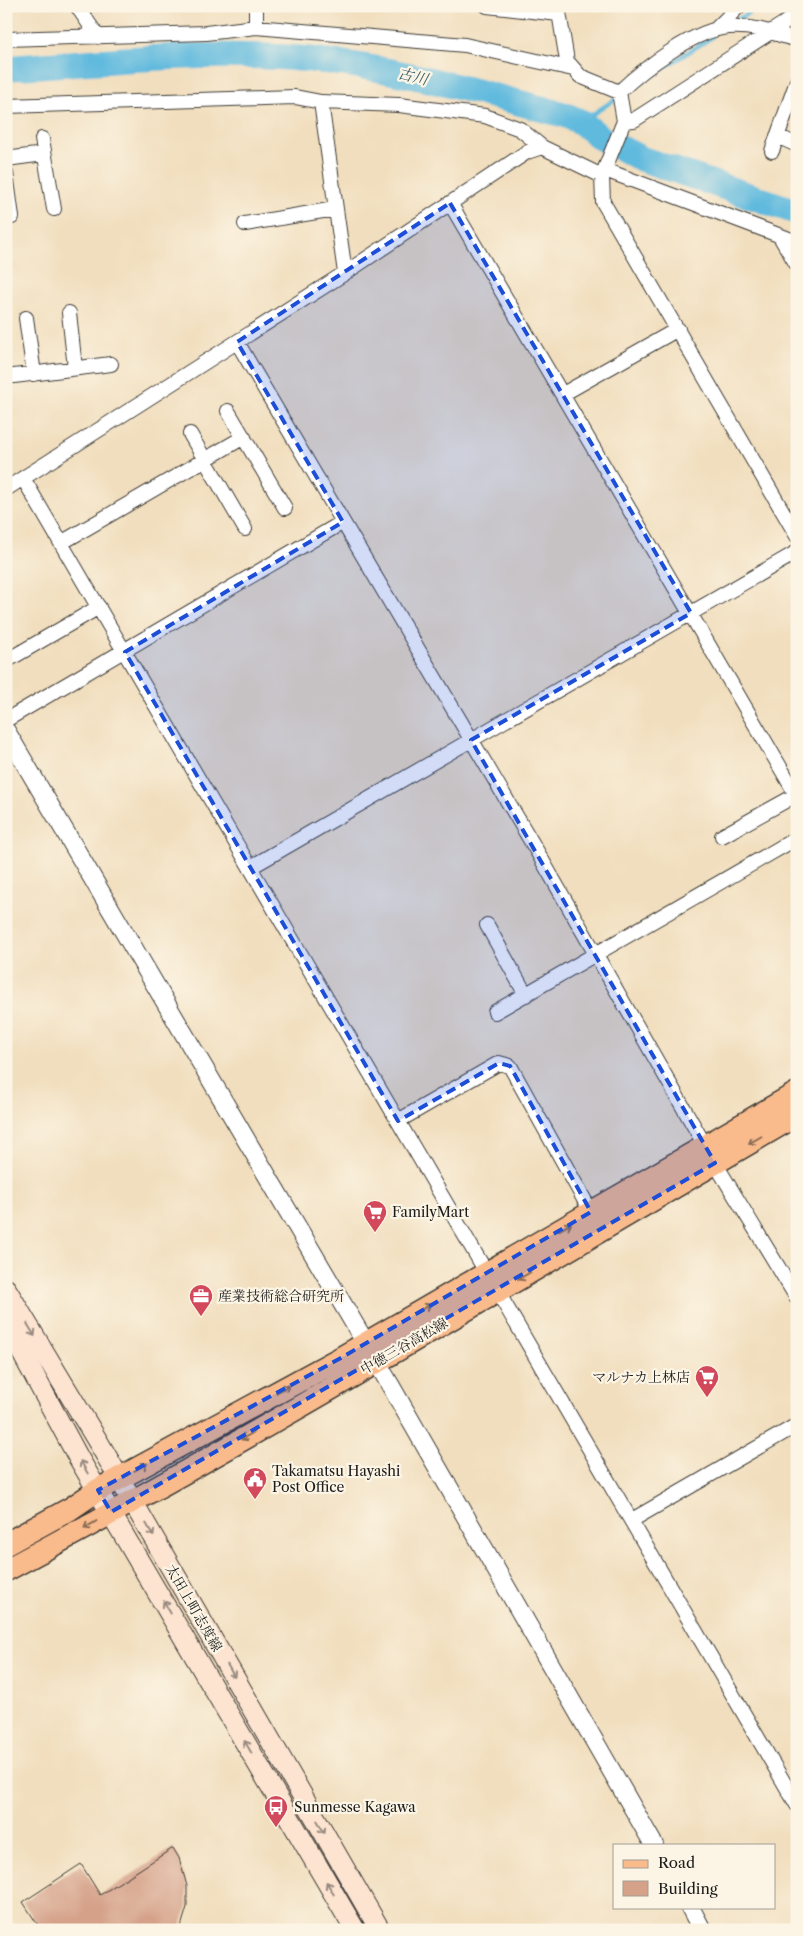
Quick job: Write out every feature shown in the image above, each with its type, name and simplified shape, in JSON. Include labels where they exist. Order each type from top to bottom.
[{"type":"main road","name":"中徳三谷高松線","points":[[6,1570],[132,1501],[497,1292],[710,1154],[797,1093]]},
{"type":"main road","name":"中徳三谷高松線","points":[[6,1544],[70,1509],[98,1490],[366,1342],[591,1212],[710,1154],[797,1116]]},
{"type":"main road","name":"太田上町志度線","points":[[6,1288],[120,1479],[380,1930]]},
{"type":"main road","name":"太田上町志度線","points":[[7,1326],[98,1490],[355,1930]]},
{"type":"street","points":[[77,6],[98,37]]},
{"type":"street","points":[[256,6],[256,27]]},
{"type":"street","points":[[487,6],[559,10],[567,61],[580,76],[619,92]]},
{"type":"street","points":[[619,92],[633,79],[696,38],[717,28],[739,6]]},
{"type":"street","points":[[623,120],[634,120],[797,15]]},
{"type":"street","points":[[6,39],[206,34],[256,27],[465,45],[573,69]]},
{"type":"street","points":[[717,28],[742,28],[797,40]]},
{"type":"street","points":[[772,151],[797,81]]},
{"type":"street","points":[[619,92],[623,120],[604,173],[603,202],[797,536]]},
{"type":"street","points":[[6,106],[295,97],[321,102],[399,105],[485,116],[520,129],[542,147],[604,173],[797,242]]},
{"type":"street","points":[[321,102],[345,273]]},
{"type":"street","points":[[778,136],[797,145]]},
{"type":"street","points":[[42,139],[54,209]]},
{"type":"street","points":[[6,489],[345,273],[527,152],[542,147]]},
{"type":"street","points":[[6,160],[44,154]]},
{"type":"street","points":[[6,173],[12,217]]},
{"type":"street","points":[[450,203],[796,795],[722,836]]},
{"type":"street","points":[[245,224],[335,209]]},
{"type":"street","points":[[779,235],[797,265]]},
{"type":"street","points":[[69,313],[75,368]]},
{"type":"street","points":[[26,318],[34,374]]},
{"type":"street","points":[[562,394],[678,329]]},
{"type":"street","points":[[237,342],[597,955],[710,1154],[797,1298]]},
{"type":"street","points":[[6,377],[111,364]]},
{"type":"street","points":[[228,411],[285,508]]},
{"type":"street","points":[[190,434],[245,529]]},
{"type":"street","points":[[61,542],[244,437]]},
{"type":"street","points":[[6,475],[26,477]]},
{"type":"street","points":[[26,477],[99,608],[797,1805]]},
{"type":"street","points":[[6,720],[125,652],[343,522]]},
{"type":"street","points":[[251,867],[797,552]]},
{"type":"street","points":[[6,661],[99,608]]},
{"type":"street","points":[[6,731],[366,1342],[653,1844]]},
{"type":"street","points":[[495,1012],[597,955],[797,838]]},
{"type":"street","points":[[487,925],[526,994]]},
{"type":"street","points":[[398,1121],[499,1063],[510,1066],[591,1212]]},
{"type":"street","points":[[632,1520],[797,1425]]},
{"type":"street","points":[[691,1908],[702,1930]]},
{"type":"highlighted area","points":[[450,203],[691,613],[471,740],[715,1163],[111,1512],[98,1490],[339,1359],[591,1212],[510,1066],[499,1063],[398,1121],[125,652],[343,522],[237,342]]},
{"type":"building","points":[[173,1848],[179,1858],[187,1886],[187,1907],[180,1930],[41,1930],[23,1902],[81,1864],[100,1895]]},
{"type":"waterway","points":[[733,23],[759,6]]},
{"type":"waterway","points":[[632,88],[712,37]]},
{"type":"waterway","name":"古川","points":[[6,68],[142,58],[245,56],[316,60],[388,71],[423,78],[565,115],[581,122],[601,138],[642,159],[797,212]]},
{"type":"waterway","points":[[581,122],[617,98]]},
{"type":"place","name":"FamilyMart","points":[[375,1233]]},
{"type":"place","name":"産業技術総合研究所","points":[[201,1317]]},
{"type":"place","name":"マルナカ上林店","points":[[707,1398]]},
{"type":"place","name":"Takamatsu Hayashi Post Office","points":[[255,1500]]},
{"type":"place","name":"Sunmesse Kagawa","points":[[276,1828]]}]
